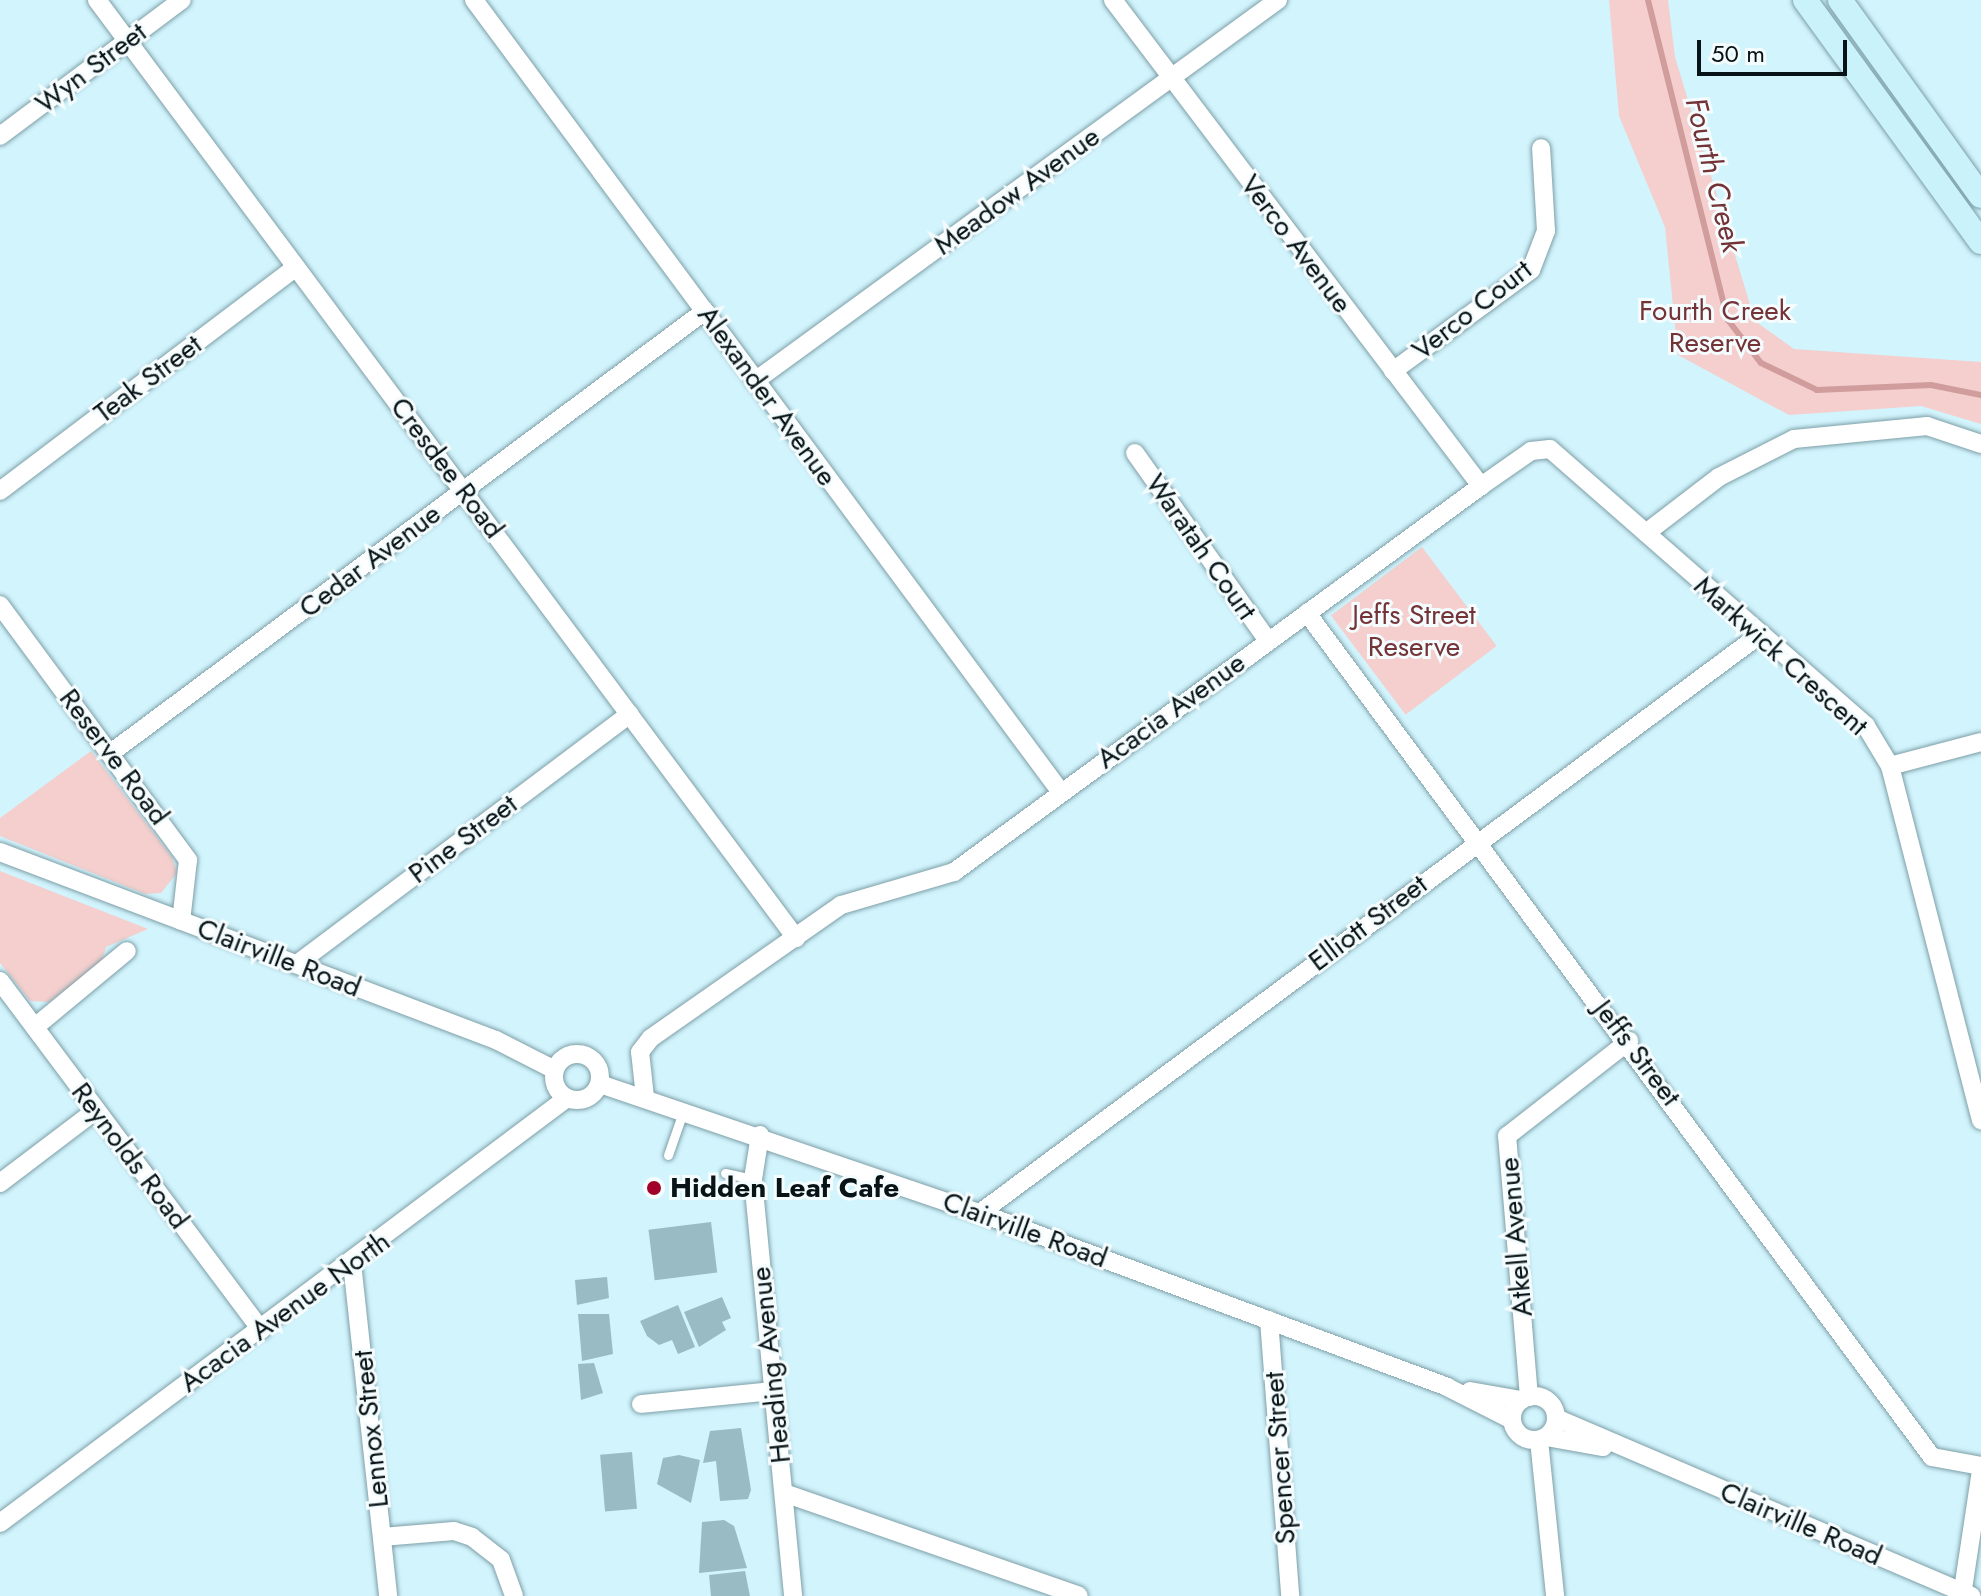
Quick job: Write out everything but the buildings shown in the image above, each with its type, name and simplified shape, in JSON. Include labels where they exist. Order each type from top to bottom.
[{"type":"main road","points":[[1805,0],[1981,242]]},
{"type":"main road","points":[[1840,0],[1981,196]]},
{"type":"street","name":"Cresdee Road","points":[[97,0],[796,938]]},
{"type":"street","name":"Wyn Street","points":[[0,136],[182,0]]},
{"type":"street","name":"Alexander Avenue","points":[[474,0],[1060,791]]},
{"type":"street","name":"Verco Avenue","points":[[1113,0],[1481,486]]},
{"type":"street","name":"Meadow Avenue","points":[[755,381],[1278,0]]},
{"type":"street","name":"Verco Court","points":[[1393,371],[1531,270],[1546,231],[1541,148]]},
{"type":"street","name":"Teak Street","points":[[0,491],[296,267]]},
{"type":"street","name":"Cedar Avenue","points":[[112,752],[705,311]]},
{"type":"street","points":[[1646,533],[1719,477],[1794,439],[1927,426],[1981,444]]},
{"type":"street","name":"Markwick Crescent","points":[[1531,451],[1550,449],[1758,636],[1866,726],[1890,766],[1976,1074],[1981,1120]]},
{"type":"street","name":"Acacia Avenue","points":[[796,938],[863,893],[954,872],[1060,791],[1531,451]]},
{"type":"street","name":"Waratah Court","points":[[1135,453],[1268,641]]},
{"type":"street","name":"Reserve Road","points":[[0,605],[112,752],[188,860],[181,921]]},
{"type":"street","name":"Jeffs Street","points":[[1307,613],[1629,1041],[1932,1457],[1981,1468],[1964,1595]]},
{"type":"street","name":"Elliott Street","points":[[980,1213],[1478,840],[1758,636]]},
{"type":"street","name":"Pine Street","points":[[297,964],[630,714]]},
{"type":"street","points":[[1890,766],[1981,742]]},
{"type":"street","name":"Clairville Road","points":[[0,852],[297,964],[555,1070]]},
{"type":"street","points":[[645,1097],[640,1052],[646,1042],[796,938]]},
{"type":"street","points":[[35,1027],[127,951]]},
{"type":"street","name":"Reynolds Road","points":[[0,981],[261,1330]]},
{"type":"street","name":"Atkell Avenue","points":[[1525,1399],[1507,1136],[1629,1041]]},
{"type":"street","points":[[588,1056],[600,1084],[581,1100],[567,1098],[556,1086],[555,1070],[565,1057],[588,1056]]},
{"type":"street","name":"Clairville Road","points":[[600,1084],[685,1108],[980,1213],[1447,1387],[1512,1420]]},
{"type":"street","name":"Acacia Avenue North","points":[[0,1523],[352,1263],[567,1098]]},
{"type":"street","points":[[0,1183],[96,1110]]},
{"type":"street","name":"Heading Avenue","points":[[760,1135],[753,1179],[793,1596]]},
{"type":"street","name":"Lennox Street","points":[[352,1263],[388,1596]]},
{"type":"street","name":"Spencer Street","points":[[1269,1320],[1290,1596]]},
{"type":"street","name":"Clairville Road","points":[[1447,1387],[1525,1399]]},
{"type":"street","points":[[641,1404],[774,1391]]},
{"type":"street","points":[[1542,1438],[1524,1438],[1512,1420],[1525,1399],[1544,1399],[1556,1418],[1542,1438],[1555,1596]]},
{"type":"street","name":"Clairville Road","points":[[1556,1418],[1964,1595]]},
{"type":"street","name":"Clairville Road","points":[[1542,1438],[1630,1452]]},
{"type":"street","points":[[784,1493],[1079,1596]]},
{"type":"street","points":[[382,1537],[454,1531],[472,1537],[501,1560],[514,1596]]},
{"type":"lane","points":[[668,1155],[685,1108]]},
{"type":"lane","points":[[725,1173],[753,1179]]},
{"type":"green space","name":"Fourth Creek Reserve","points":[[1609,0],[1668,0],[1675,57],[1755,321],[1794,349],[1981,362],[1981,424],[1921,406],[1789,415],[1678,355],[1665,227],[1619,116]]},
{"type":"green space","name":"Jeffs Street Reserve","points":[[1422,547],[1497,646],[1406,715],[1331,616]]},
{"type":"green space","points":[[91,751],[172,857],[177,873],[161,893],[145,894],[0,836],[0,818]]},
{"type":"green space","points":[[0,871],[148,929],[106,947],[101,963],[49,1002],[30,1001],[0,963]]},
{"type":"waterway","name":"Fourth Creek","points":[[1648,0],[1728,320],[1761,363],[1817,390],[1931,385],[1981,395]]},
{"type":"place","name":"Hidden Leaf Cafe","points":[[654,1188]]}]
